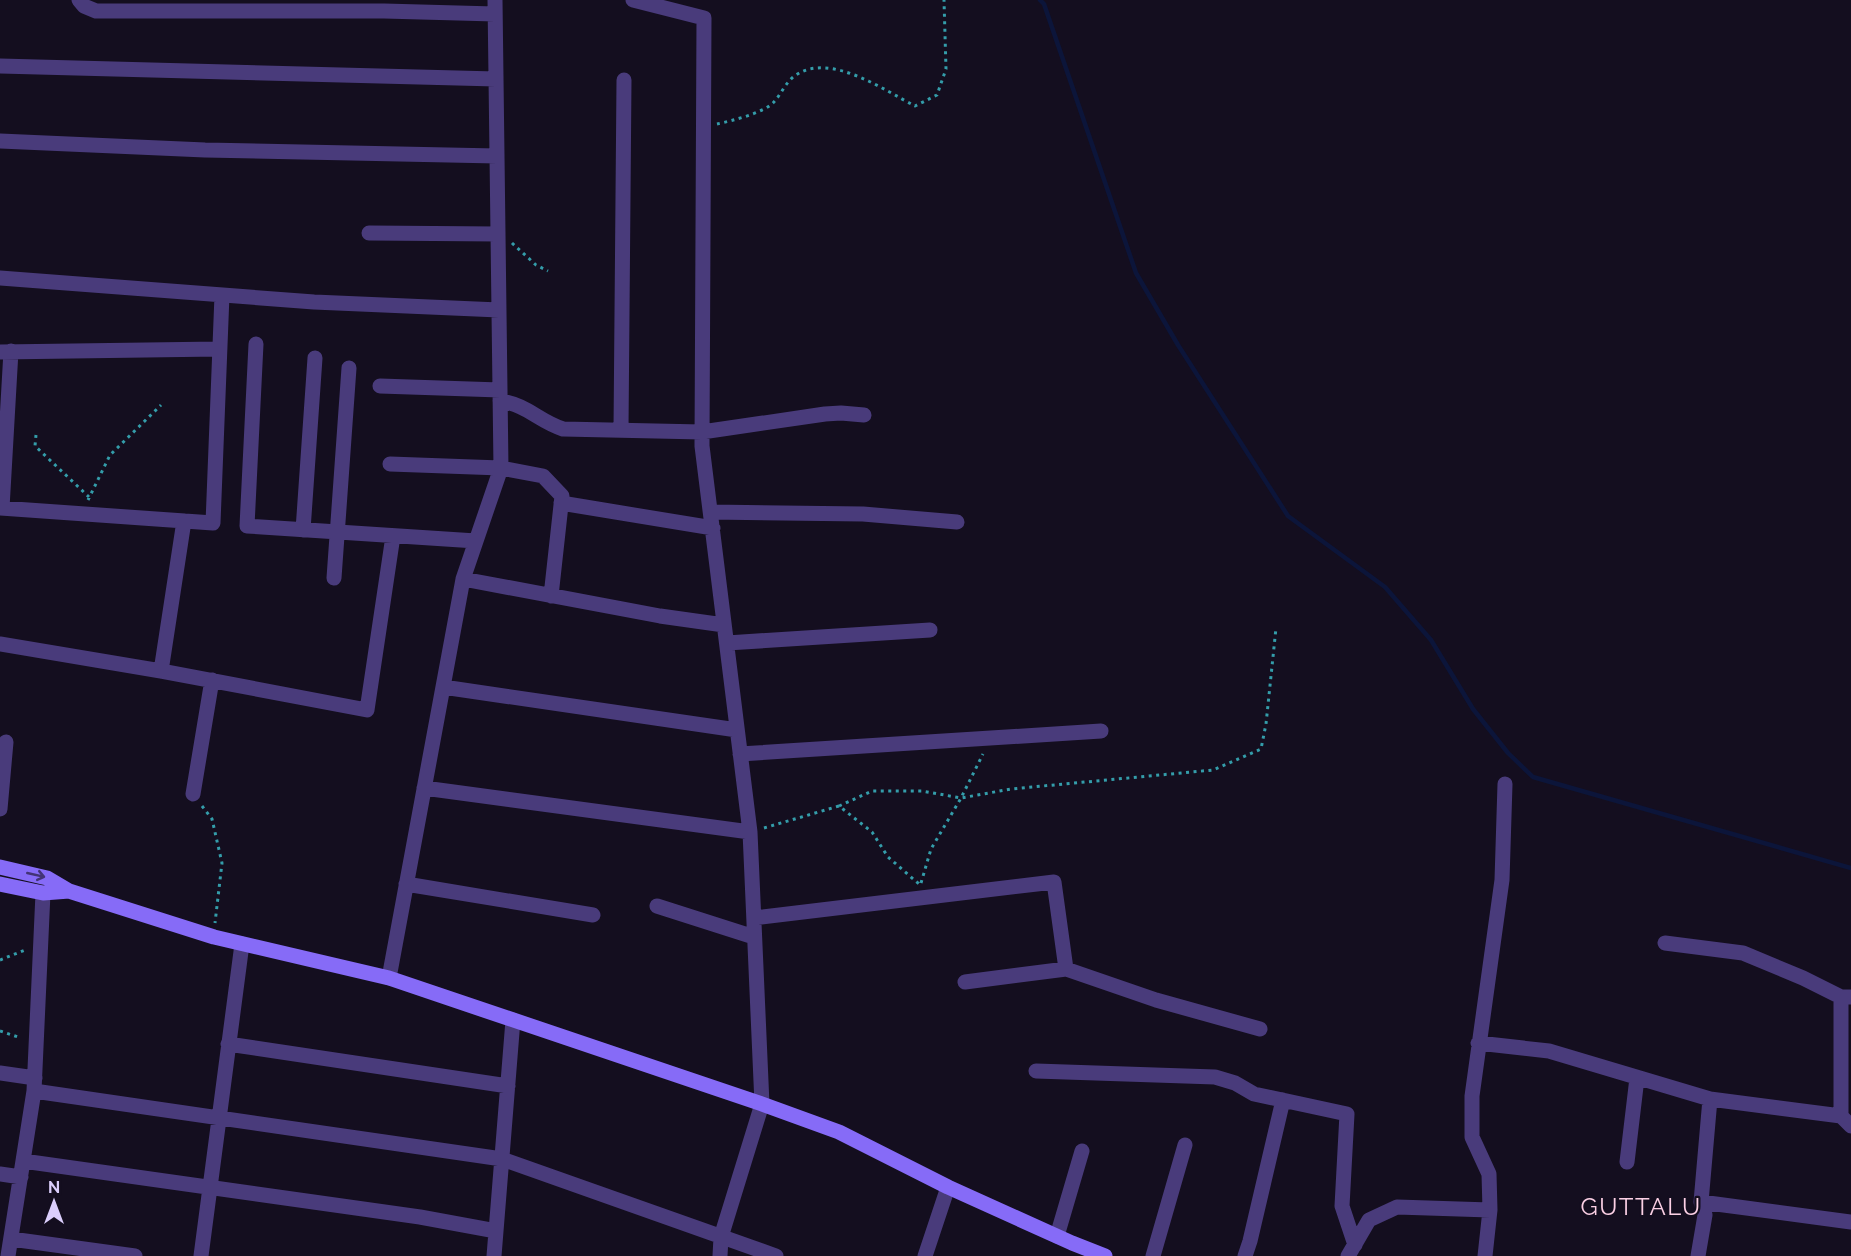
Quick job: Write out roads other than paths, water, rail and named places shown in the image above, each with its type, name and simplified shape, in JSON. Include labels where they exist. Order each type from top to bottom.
[{"type":"main road","points":[[0,867],[47,878],[69,891],[214,937],[389,978],[762,1104],[838,1132],[948,1187],[1057,1236],[1071,1249],[1105,1256]]},
{"type":"main road","points":[[0,884],[43,893],[69,891]]},
{"type":"street","points":[[79,0],[84,6],[96,11],[384,11],[495,7],[501,468],[463,579],[389,978]]},
{"type":"street","points":[[633,0],[704,18],[702,446],[750,832],[762,1104],[721,1237],[720,1256]]},
{"type":"street","points":[[0,66],[496,79]]},
{"type":"street","points":[[621,430],[624,80]]},
{"type":"street","points":[[0,141],[205,150],[497,156]]},
{"type":"street","points":[[369,233],[498,238]]},
{"type":"street","points":[[0,278],[314,303],[499,310]]},
{"type":"street","points":[[219,349],[5,351],[1,508],[213,523],[222,295]]},
{"type":"street","points":[[256,344],[247,526],[476,541]]},
{"type":"street","points":[[303,530],[315,358]]},
{"type":"street","points":[[334,578],[349,368]]},
{"type":"street","points":[[380,386],[500,395],[549,424],[563,429],[702,432],[825,414],[841,413],[864,416]]},
{"type":"street","points":[[390,464],[501,468],[543,476],[562,496],[551,596]]},
{"type":"street","points":[[561,503],[712,528]]},
{"type":"street","points":[[711,512],[863,514],[957,522]]},
{"type":"street","points":[[161,671],[184,521]]},
{"type":"street","points":[[0,644],[212,680],[367,710],[393,536]]},
{"type":"street","points":[[463,579],[660,616],[724,625]]},
{"type":"street","points":[[727,643],[930,630]]},
{"type":"street","points":[[194,794],[212,680]]},
{"type":"street","points":[[443,687],[737,730]]},
{"type":"street","points":[[740,754],[1101,731]]},
{"type":"street","points":[[0,809],[6,742]]},
{"type":"street","points":[[1485,1256],[1490,1210],[1489,1174],[1472,1137],[1472,1096],[1502,880],[1505,784]]},
{"type":"street","points":[[424,788],[750,832]]},
{"type":"street","points":[[754,918],[919,892],[1054,882],[1066,969]]},
{"type":"street","points":[[406,884],[593,915]]},
{"type":"street","points":[[8,1256],[35,1084],[43,893]]},
{"type":"street","points":[[657,906],[754,937]]},
{"type":"street","points":[[1479,1043],[1549,1051],[1710,1099],[1846,1121],[1846,997],[1743,953],[1665,943]]},
{"type":"street","points":[[201,1256],[242,944]]},
{"type":"street","points":[[965,982],[1066,969],[1156,1000],[1260,1029]]},
{"type":"street","points":[[494,1256],[513,1020]]},
{"type":"street","points":[[228,1044],[508,1086]]},
{"type":"street","points":[[1036,1071],[1215,1077],[1235,1083],[1254,1094],[1347,1114],[1342,1206],[1351,1251]]},
{"type":"street","points":[[0,1073],[35,1084],[219,1118],[502,1159],[776,1256]]},
{"type":"street","points":[[1627,1162],[1637,1078]]},
{"type":"street","points":[[1698,1256],[1705,1215],[1701,1202],[1710,1099]]},
{"type":"street","points":[[1245,1256],[1283,1100]]},
{"type":"street","points":[[1153,1256],[1185,1145]]},
{"type":"street","points":[[1057,1236],[1082,1151]]},
{"type":"street","points":[[23,1161],[420,1217],[496,1231]]},
{"type":"street","points":[[0,1174],[21,1177]]},
{"type":"street","points":[[925,1256],[948,1187]]},
{"type":"street","points":[[1701,1202],[1851,1222]]},
{"type":"street","points":[[1351,1251],[1369,1220],[1397,1208],[1490,1210]]},
{"type":"street","points":[[11,1239],[135,1256]]},
{"type":"waterway","points":[[1040,0],[1044,4],[1136,273],[1178,345],[1288,516],[1385,587],[1431,640],[1473,709],[1508,753],[1533,777],[1851,868]]},
{"type":"district","name":"GUTTALU","points":[[1641,1207]]}]
